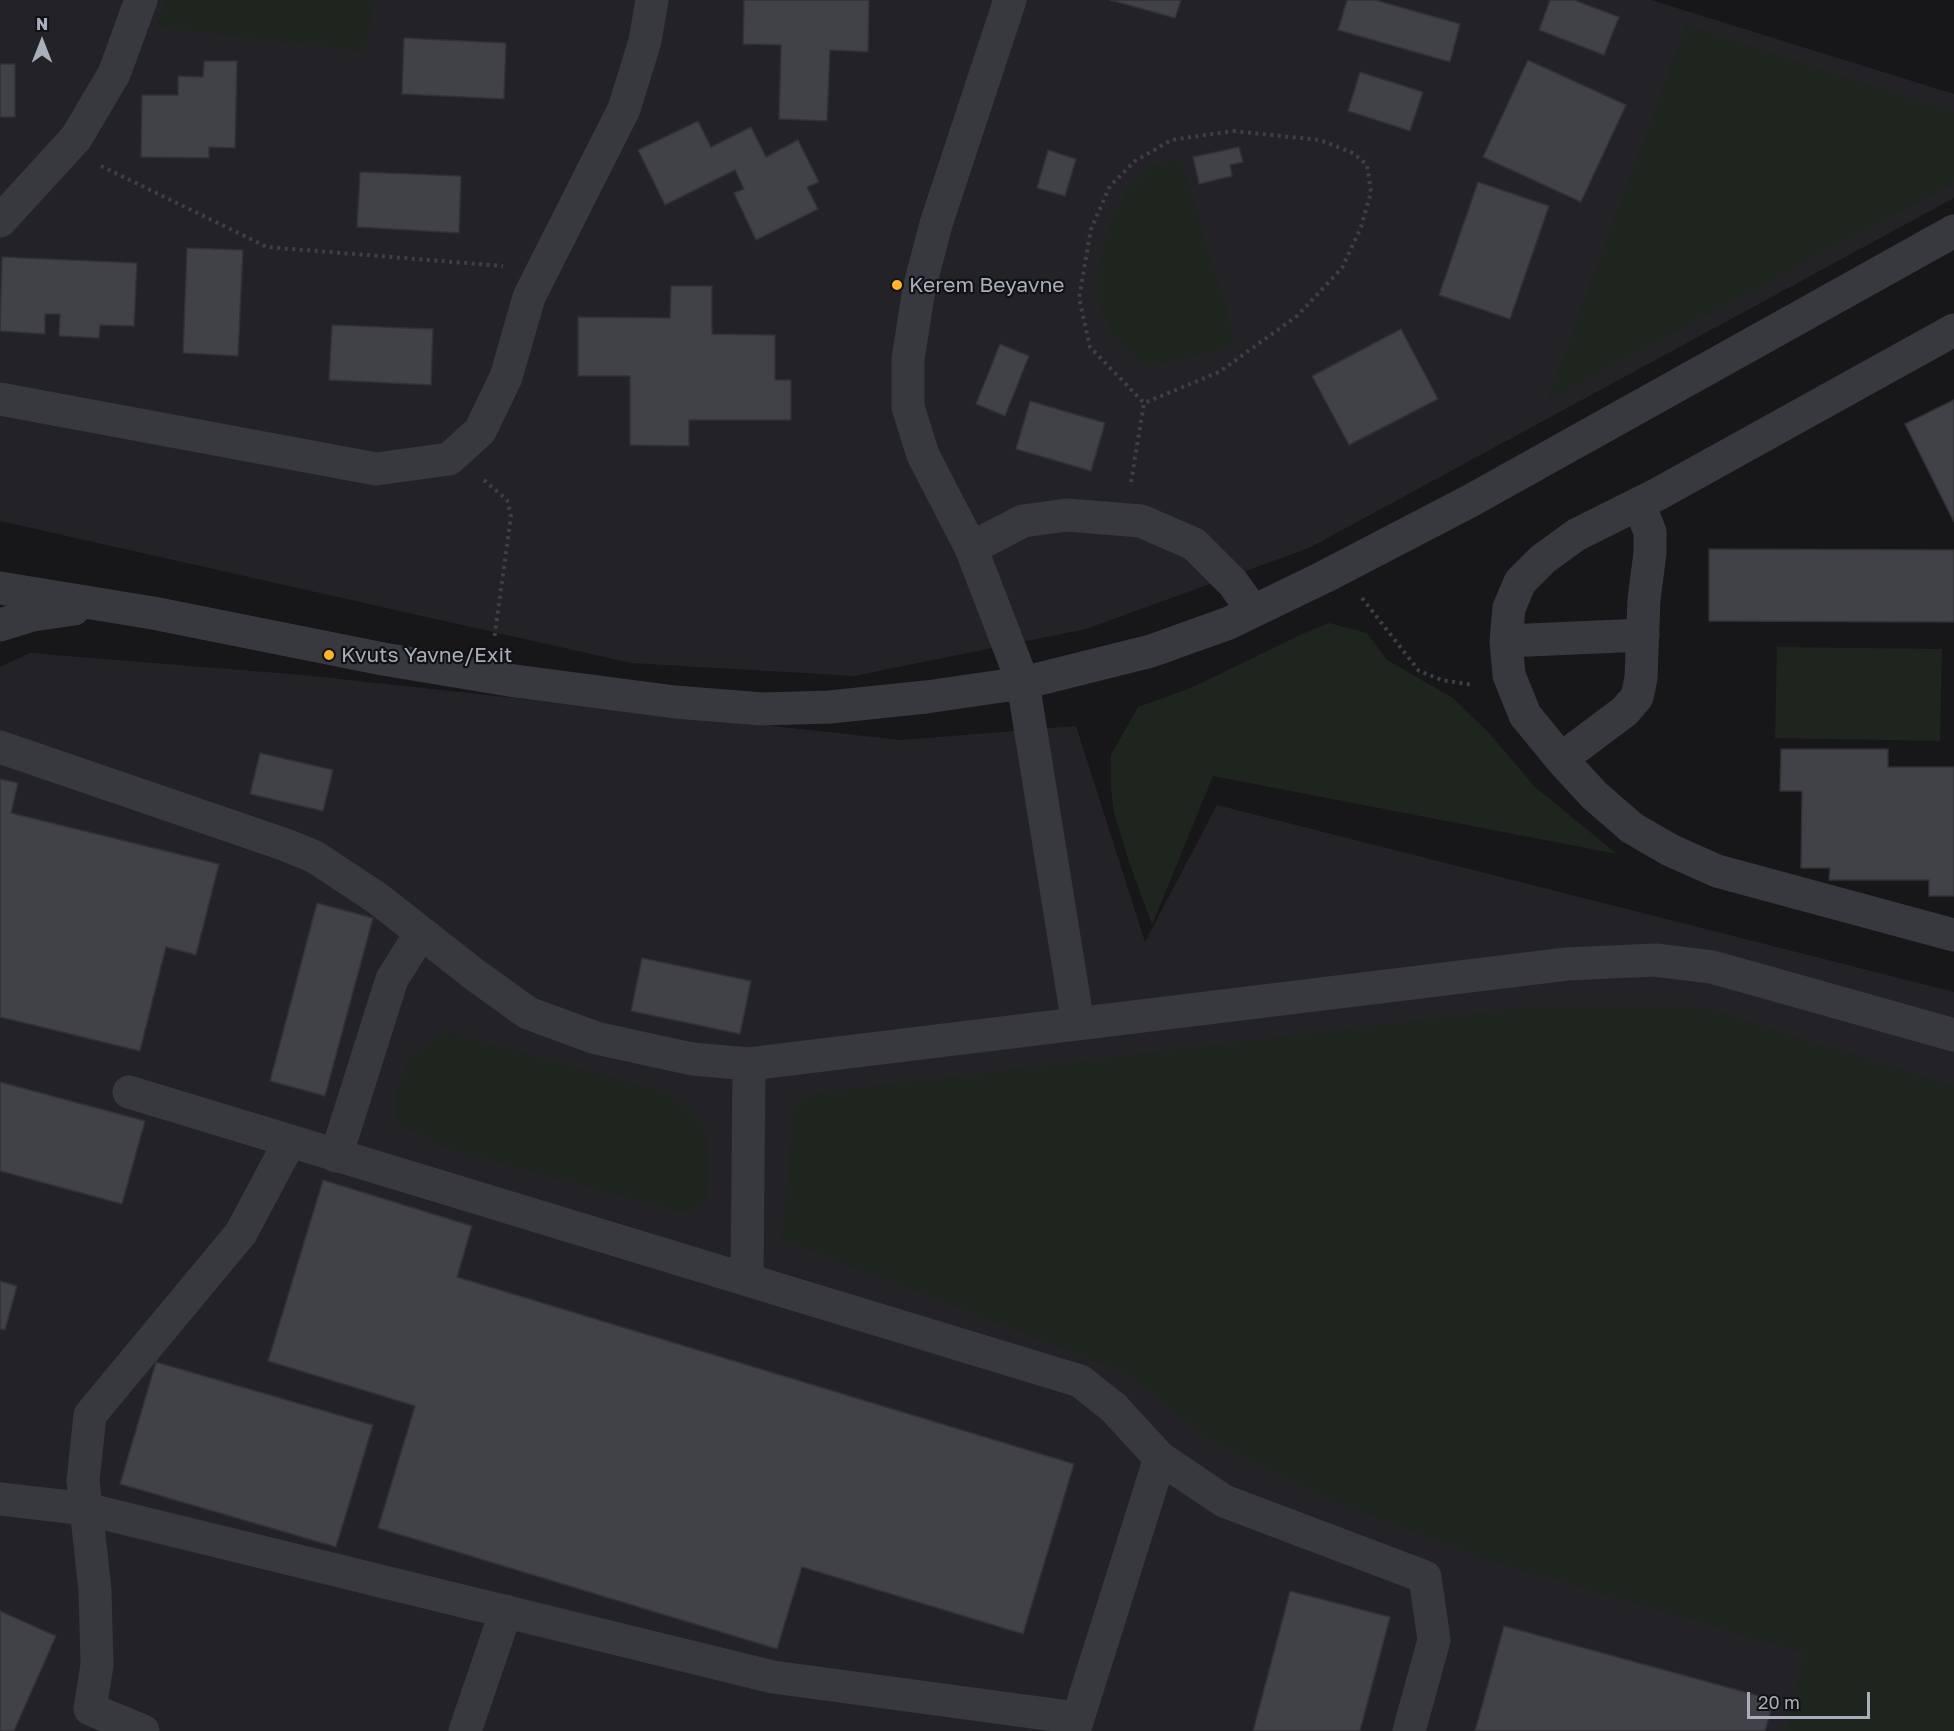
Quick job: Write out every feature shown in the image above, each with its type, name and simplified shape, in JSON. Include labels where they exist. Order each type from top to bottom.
[{"type":"street","points":[[0,221],[76,138],[114,74],[141,0]]},
{"type":"street","points":[[0,399],[376,469],[449,459],[480,432],[506,377],[529,297],[624,109],[645,41],[652,0]]},
{"type":"street","points":[[1010,0],[936,224],[919,289],[908,359],[908,407],[923,455],[971,548],[1023,683],[1078,1023]]},
{"type":"street","points":[[0,588],[114,606],[383,659],[489,676],[621,695],[763,709],[830,707],[926,697],[1023,683],[1150,651],[1229,623],[1470,501],[1954,231]]},
{"type":"street","points":[[1954,330],[1639,504],[1576,535],[1543,559],[1520,582],[1509,608],[1506,641],[1509,675],[1525,715],[1594,795],[1632,828],[1670,850],[1717,871],[1954,935]]},
{"type":"street","points":[[1561,759],[1625,711],[1637,697],[1641,678],[1650,532],[1639,504]]},
{"type":"street","points":[[971,548],[1023,521],[1067,515],[1141,521],[1194,544],[1233,583],[1253,611]]},
{"type":"street","points":[[0,626],[65,609],[114,606]]},
{"type":"street","points":[[1506,641],[1643,635]]},
{"type":"street","points":[[0,747],[286,844],[324,863],[376,898],[528,1013],[596,1038],[692,1059],[749,1064],[1567,964],[1655,960],[1712,967],[1954,1035]]},
{"type":"street","points":[[336,1156],[392,979],[421,933]]},
{"type":"street","points":[[747,1279],[749,1064]]},
{"type":"street","points":[[129,1092],[1080,1381],[1114,1408],[1160,1458],[1224,1501],[1425,1577],[1434,1640],[1409,1731]]},
{"type":"street","points":[[142,1731],[90,1709],[97,1665],[95,1590],[83,1481],[90,1415],[241,1233],[290,1141]]},
{"type":"street","points":[[0,1499],[86,1509],[773,1677],[1076,1724],[1160,1458]]},
{"type":"street","points":[[465,1731],[506,1611]]},
{"type":"path","points":[[1233,131],[1320,140],[1353,153],[1367,165],[1371,192],[1361,227],[1342,267],[1305,308],[1219,372],[1144,403],[1089,347],[1079,298],[1091,229],[1110,186],[1135,161],[1172,140],[1233,131]]},
{"type":"path","points":[[65,149],[267,247],[543,269]]},
{"type":"path","points":[[1126,520],[1144,403]]},
{"type":"path","points":[[456,454],[507,500],[511,516],[489,676]]},
{"type":"path","points":[[1339,569],[1419,671],[1442,680],[1515,691]]},
{"type":"shaded area","name":"Kerem Beyavne","points":[[0,0],[1651,0],[1954,94],[1954,198],[1309,548],[1086,629],[854,676],[631,663],[0,521]]},
{"type":"shaded area","points":[[165,0],[375,0],[364,51],[157,27]]},
{"type":"shaded area","points":[[1686,25],[1954,112],[1954,183],[1547,401]]},
{"type":"shaded area","points":[[1181,159],[1235,339],[1224,348],[1149,368],[1132,355],[1112,334],[1097,302],[1097,277],[1109,222],[1128,188],[1151,166]]},
{"type":"shaded area","points":[[1329,623],[1367,633],[1387,660],[1453,698],[1490,734],[1535,787],[1617,854],[1213,776],[1152,925],[1114,813],[1111,789],[1111,755],[1138,707],[1193,687]]},
{"type":"shaded area","points":[[1777,647],[1942,649],[1940,741],[1775,738]]},
{"type":"shaded area","points":[[30,653],[303,675],[901,740],[1076,726],[1145,942],[1217,805],[1954,992],[1954,1731],[0,1731],[0,667]]},
{"type":"shaded area","points":[[1526,1007],[1701,1007],[1954,1086],[1954,1731],[1786,1731],[1804,1653],[1481,1558],[1318,1495],[1210,1441],[1128,1374],[782,1239],[794,1104],[816,1093]]},
{"type":"shaded area","points":[[447,1032],[664,1092],[685,1105],[705,1130],[708,1165],[707,1200],[685,1213],[449,1149],[395,1123],[395,1098],[410,1056]]},
{"type":"building","points":[[744,0],[869,0],[868,52],[830,50],[827,121],[779,119],[781,45],[743,44]]},
{"type":"building","points":[[1110,0],[1181,0],[1175,18]]},
{"type":"building","points":[[1347,0],[1375,0],[1460,24],[1450,62],[1338,30]]},
{"type":"building","points":[[1550,0],[1574,0],[1619,17],[1604,55],[1539,30]]},
{"type":"building","points":[[404,38],[506,43],[504,99],[402,94]]},
{"type":"building","points":[[1528,60],[1626,105],[1581,202],[1483,157]]},
{"type":"building","points":[[204,61],[237,61],[235,148],[209,147],[209,158],[141,157],[142,95],[178,95],[178,76],[203,77]]},
{"type":"building","points":[[0,64],[15,64],[15,117],[0,117]]},
{"type":"building","points":[[1360,72],[1423,92],[1410,131],[1348,111]]},
{"type":"building","points":[[698,121],[711,147],[751,127],[766,157],[798,140],[819,182],[807,187],[818,209],[756,240],[734,193],[744,189],[735,170],[665,205],[638,150]]},
{"type":"building","points":[[1239,147],[1243,162],[1230,165],[1232,176],[1199,184],[1193,157]]},
{"type":"building","points":[[1048,150],[1076,159],[1065,196],[1037,188]]},
{"type":"building","points":[[360,172],[461,176],[459,233],[357,227]]},
{"type":"building","points":[[1478,182],[1549,206],[1510,319],[1439,295]]},
{"type":"building","points":[[187,248],[243,250],[238,356],[183,353]]},
{"type":"building","points":[[2,257],[137,263],[134,326],[100,325],[99,338],[59,336],[60,314],[45,314],[45,334],[0,331]]},
{"type":"building","points":[[671,286],[712,286],[712,334],[775,335],[775,380],[791,380],[791,420],[689,420],[689,446],[630,445],[630,376],[578,376],[578,317],[670,318]]},
{"type":"building","points":[[332,325],[433,329],[431,385],[329,380]]},
{"type":"building","points":[[1401,329],[1438,399],[1349,445],[1312,376]]},
{"type":"building","points":[[1000,344],[1029,356],[1005,416],[976,404]]},
{"type":"building","points":[[1954,400],[1954,522],[1905,424]]},
{"type":"building","points":[[1030,401],[1105,423],[1091,471],[1016,449]]},
{"type":"building","points":[[1709,549],[1954,550],[1954,622],[1709,621]]},
{"type":"building","points":[[1781,749],[1888,749],[1888,767],[1954,767],[1954,896],[1929,896],[1929,880],[1829,880],[1830,868],[1801,868],[1802,791],[1780,791]]},
{"type":"building","points":[[260,753],[333,770],[323,811],[250,794]]},
{"type":"building","points":[[0,779],[18,783],[11,813],[219,864],[196,955],[166,947],[140,1051],[0,1017]]},
{"type":"building","points":[[317,903],[373,918],[325,1096],[270,1081]]},
{"type":"building","points":[[642,958],[751,981],[740,1034],[631,1011]]},
{"type":"building","points":[[0,1082],[145,1121],[122,1204],[0,1171]]},
{"type":"building","points":[[323,1180],[472,1226],[457,1277],[1074,1464],[1023,1634],[802,1567],[777,1649],[378,1528],[415,1406],[268,1361]]},
{"type":"building","points":[[0,1281],[17,1286],[5,1330],[0,1329]]},
{"type":"building","points":[[156,1362],[373,1425],[336,1547],[120,1484]]},
{"type":"building","points":[[1290,1591],[1390,1617],[1360,1731],[1253,1731]]},
{"type":"building","points":[[0,1611],[56,1636],[14,1731],[0,1731]]},
{"type":"building","points":[[1504,1626],[1774,1700],[1765,1731],[1475,1731]]},
{"type":"place","name":"Kerem Beyavne","points":[[897,285]]},
{"type":"place","name":"Kvuts Yavne/Exit","points":[[329,655]]}]
